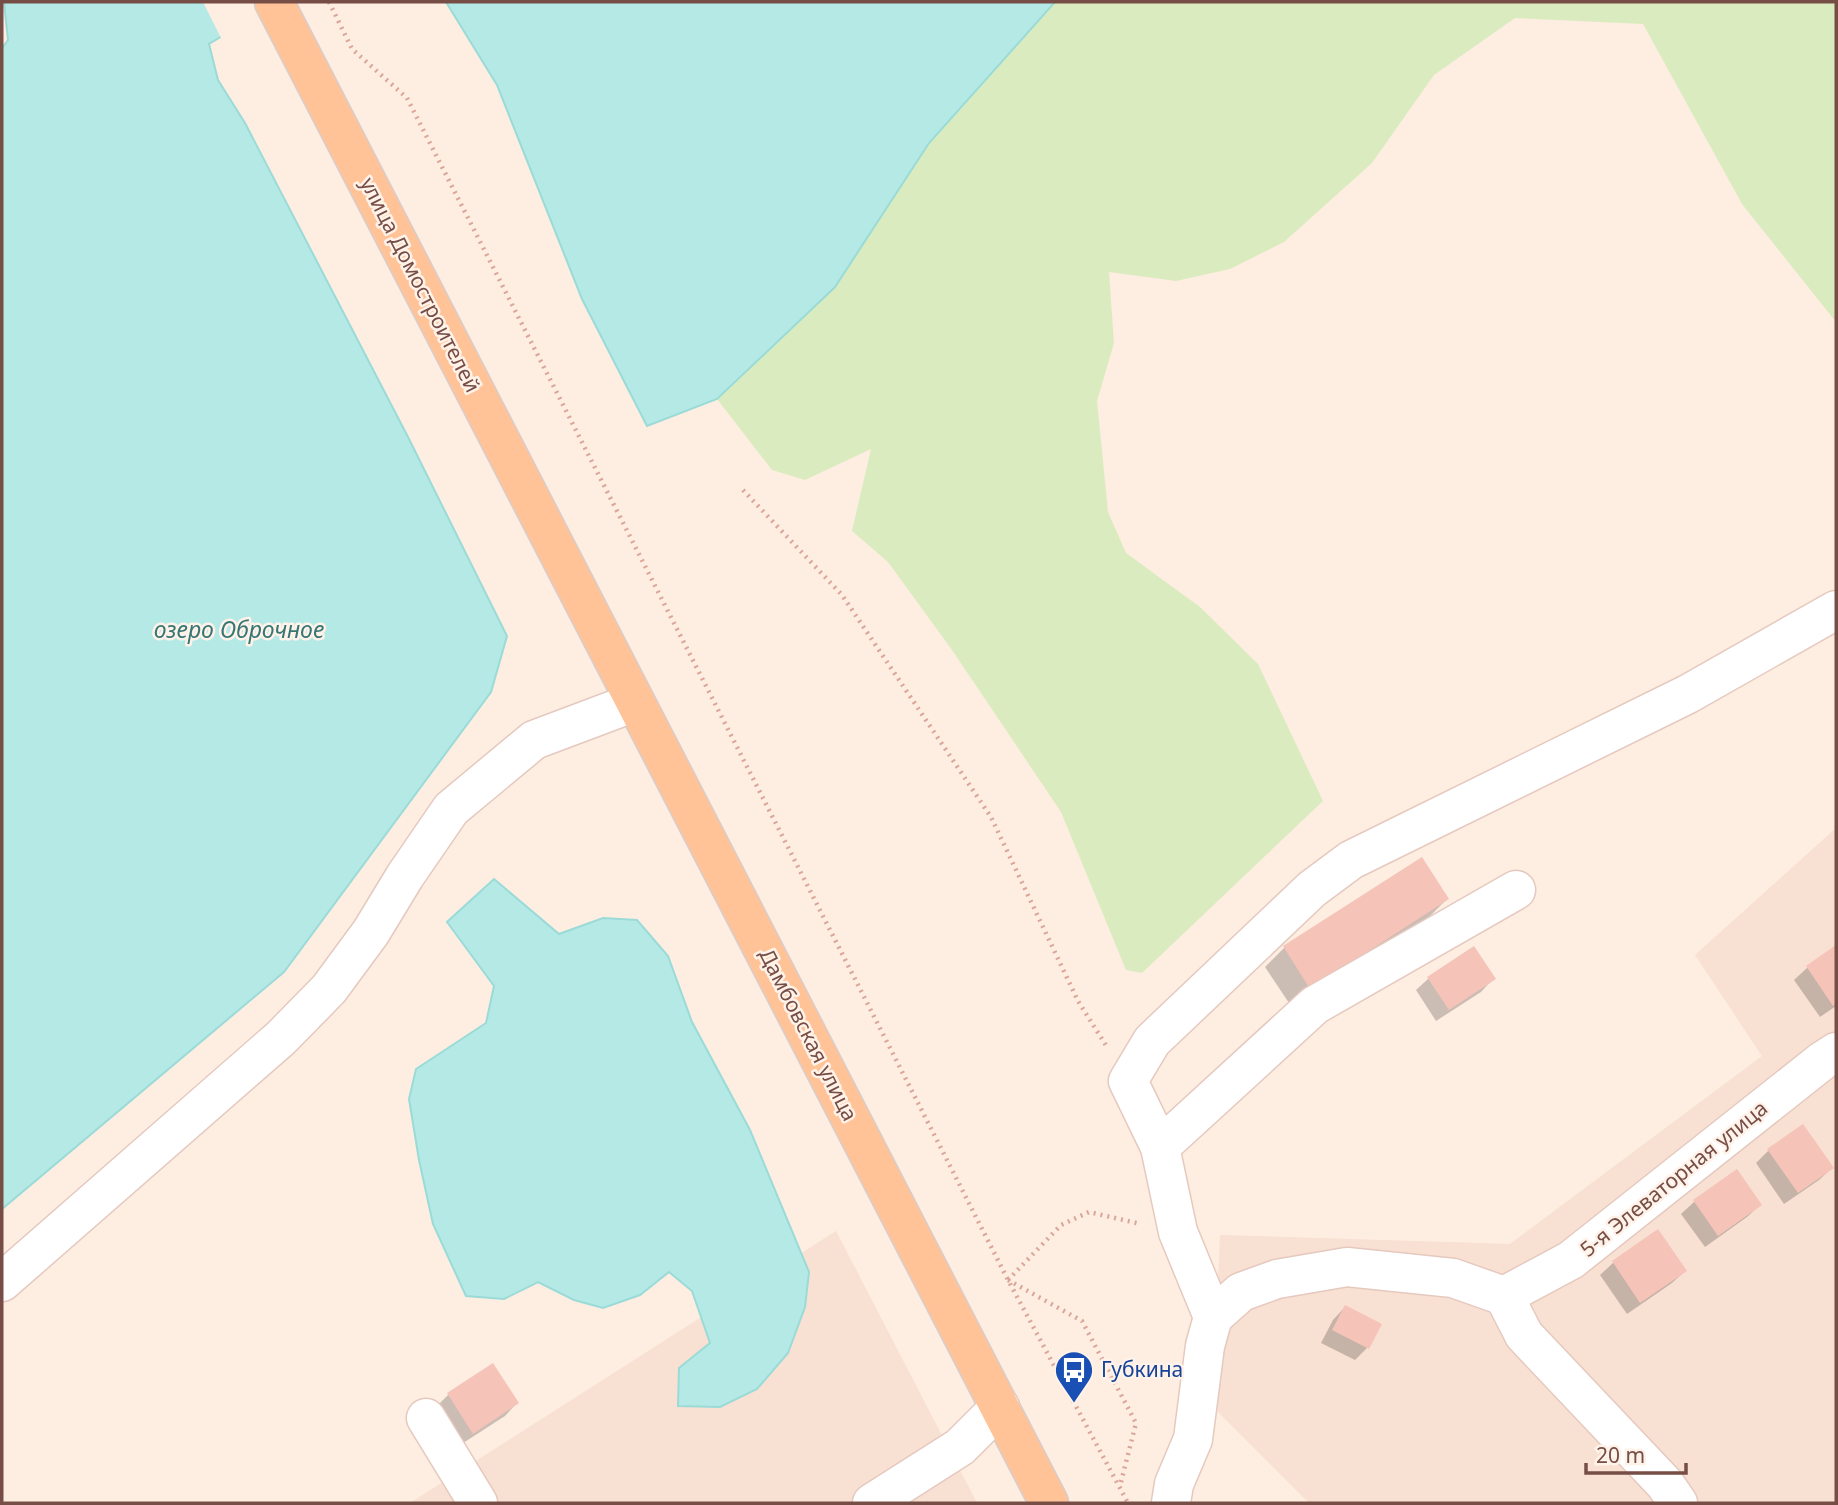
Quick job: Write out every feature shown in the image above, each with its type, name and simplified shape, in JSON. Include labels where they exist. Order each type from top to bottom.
[{"type":"main road","name":"улица Домостроителей","points":[[274,2],[565,568]]},
{"type":"main road","name":"Дамбовская улица","points":[[565,568],[1049,1503]]},
{"type":"street","points":[[1213,1317],[1178,1232],[1160,1147],[1128,1081],[1152,1041],[1312,889],[1351,860],[1688,694],[1836,610]]},
{"type":"street","points":[[2,1282],[281,1038],[329,989],[371,932],[451,809],[534,740],[635,702]]},
{"type":"street","points":[[1160,1147],[1315,1005],[1516,890]]},
{"type":"street","name":"5-я Элеваторная улица","points":[[1504,1296],[1572,1261],[1836,1052]]},
{"type":"street","points":[[1171,1503],[1174,1484],[1193,1439],[1205,1346],[1213,1317],[1241,1292],[1265,1283],[1347,1267],[1453,1278],[1504,1296],[1524,1335],[1665,1484],[1678,1503]]},
{"type":"street","points":[[872,1503],[960,1447],[1000,1407]]},
{"type":"street","points":[[426,1418],[478,1503]]},
{"type":"path","points":[[329,2],[352,49],[407,98],[1008,1280],[1128,1503]]},
{"type":"path","points":[[743,490],[842,595],[991,817],[1078,1001],[1128,1081]]},
{"type":"path","points":[[1008,1280],[1061,1225],[1089,1212],[1178,1232]]},
{"type":"path","points":[[1008,1280],[1082,1321],[1136,1423],[1119,1486]]},
{"type":"shaded area","points":[[1836,828],[1836,1503],[1309,1503],[1213,1407],[1220,1235],[1510,1244],[1762,1056],[1695,955]]},
{"type":"shaded area","points":[[836,1231],[977,1503],[410,1503]]},
{"type":"green space","points":[[1055,2],[1836,2],[1836,322],[1742,204],[1643,24],[1515,18],[1434,75],[1372,163],[1284,242],[1230,269],[1176,281],[1109,272],[1114,343],[1097,401],[1108,512],[1126,553],[1200,607],[1258,664],[1323,801],[1142,973],[1126,970],[1061,812],[952,650],[888,562],[852,531],[871,449],[805,480],[772,470],[717,399],[835,287],[929,143]]},
{"type":"water","name":"озеро Оброчное","points":[[4,2],[279,2],[209,44],[218,80],[245,123],[408,437],[507,636],[491,692],[284,972],[2,1209],[2,48],[8,40]]},
{"type":"water","points":[[446,2],[1055,2],[929,143],[835,287],[717,399],[647,426],[582,299],[497,85]]},
{"type":"water","points":[[494,879],[559,934],[603,918],[637,920],[668,956],[692,1022],[750,1130],[809,1272],[805,1307],[788,1353],[757,1389],[720,1407],[678,1406],[679,1368],[710,1343],[692,1291],[669,1272],[640,1295],[603,1308],[574,1300],[538,1282],[504,1299],[466,1296],[433,1224],[409,1099],[416,1069],[486,1023],[494,986],[447,922]]},
{"type":"pier","points":[[203,2],[282,2],[222,40]]},
{"type":"building","points":[[1422,857],[1449,899],[1310,989],[1283,946]]},
{"type":"building","points":[[1836,945],[1836,1004],[1833,1006],[1806,966]]},
{"type":"building","points":[[1474,946],[1496,979],[1449,1010],[1427,977]]},
{"type":"building","points":[[1803,1124],[1834,1168],[1798,1193],[1767,1149]]},
{"type":"building","points":[[1737,1169],[1762,1205],[1718,1236],[1693,1200]]},
{"type":"building","points":[[1658,1229],[1687,1271],[1640,1303],[1612,1261]]},
{"type":"building","points":[[1345,1305],[1382,1324],[1369,1349],[1332,1330]]},
{"type":"building","points":[[493,1363],[519,1403],[473,1434],[447,1393]]},
{"type":"place","name":"Губкина","points":[[1074,1404]]}]
